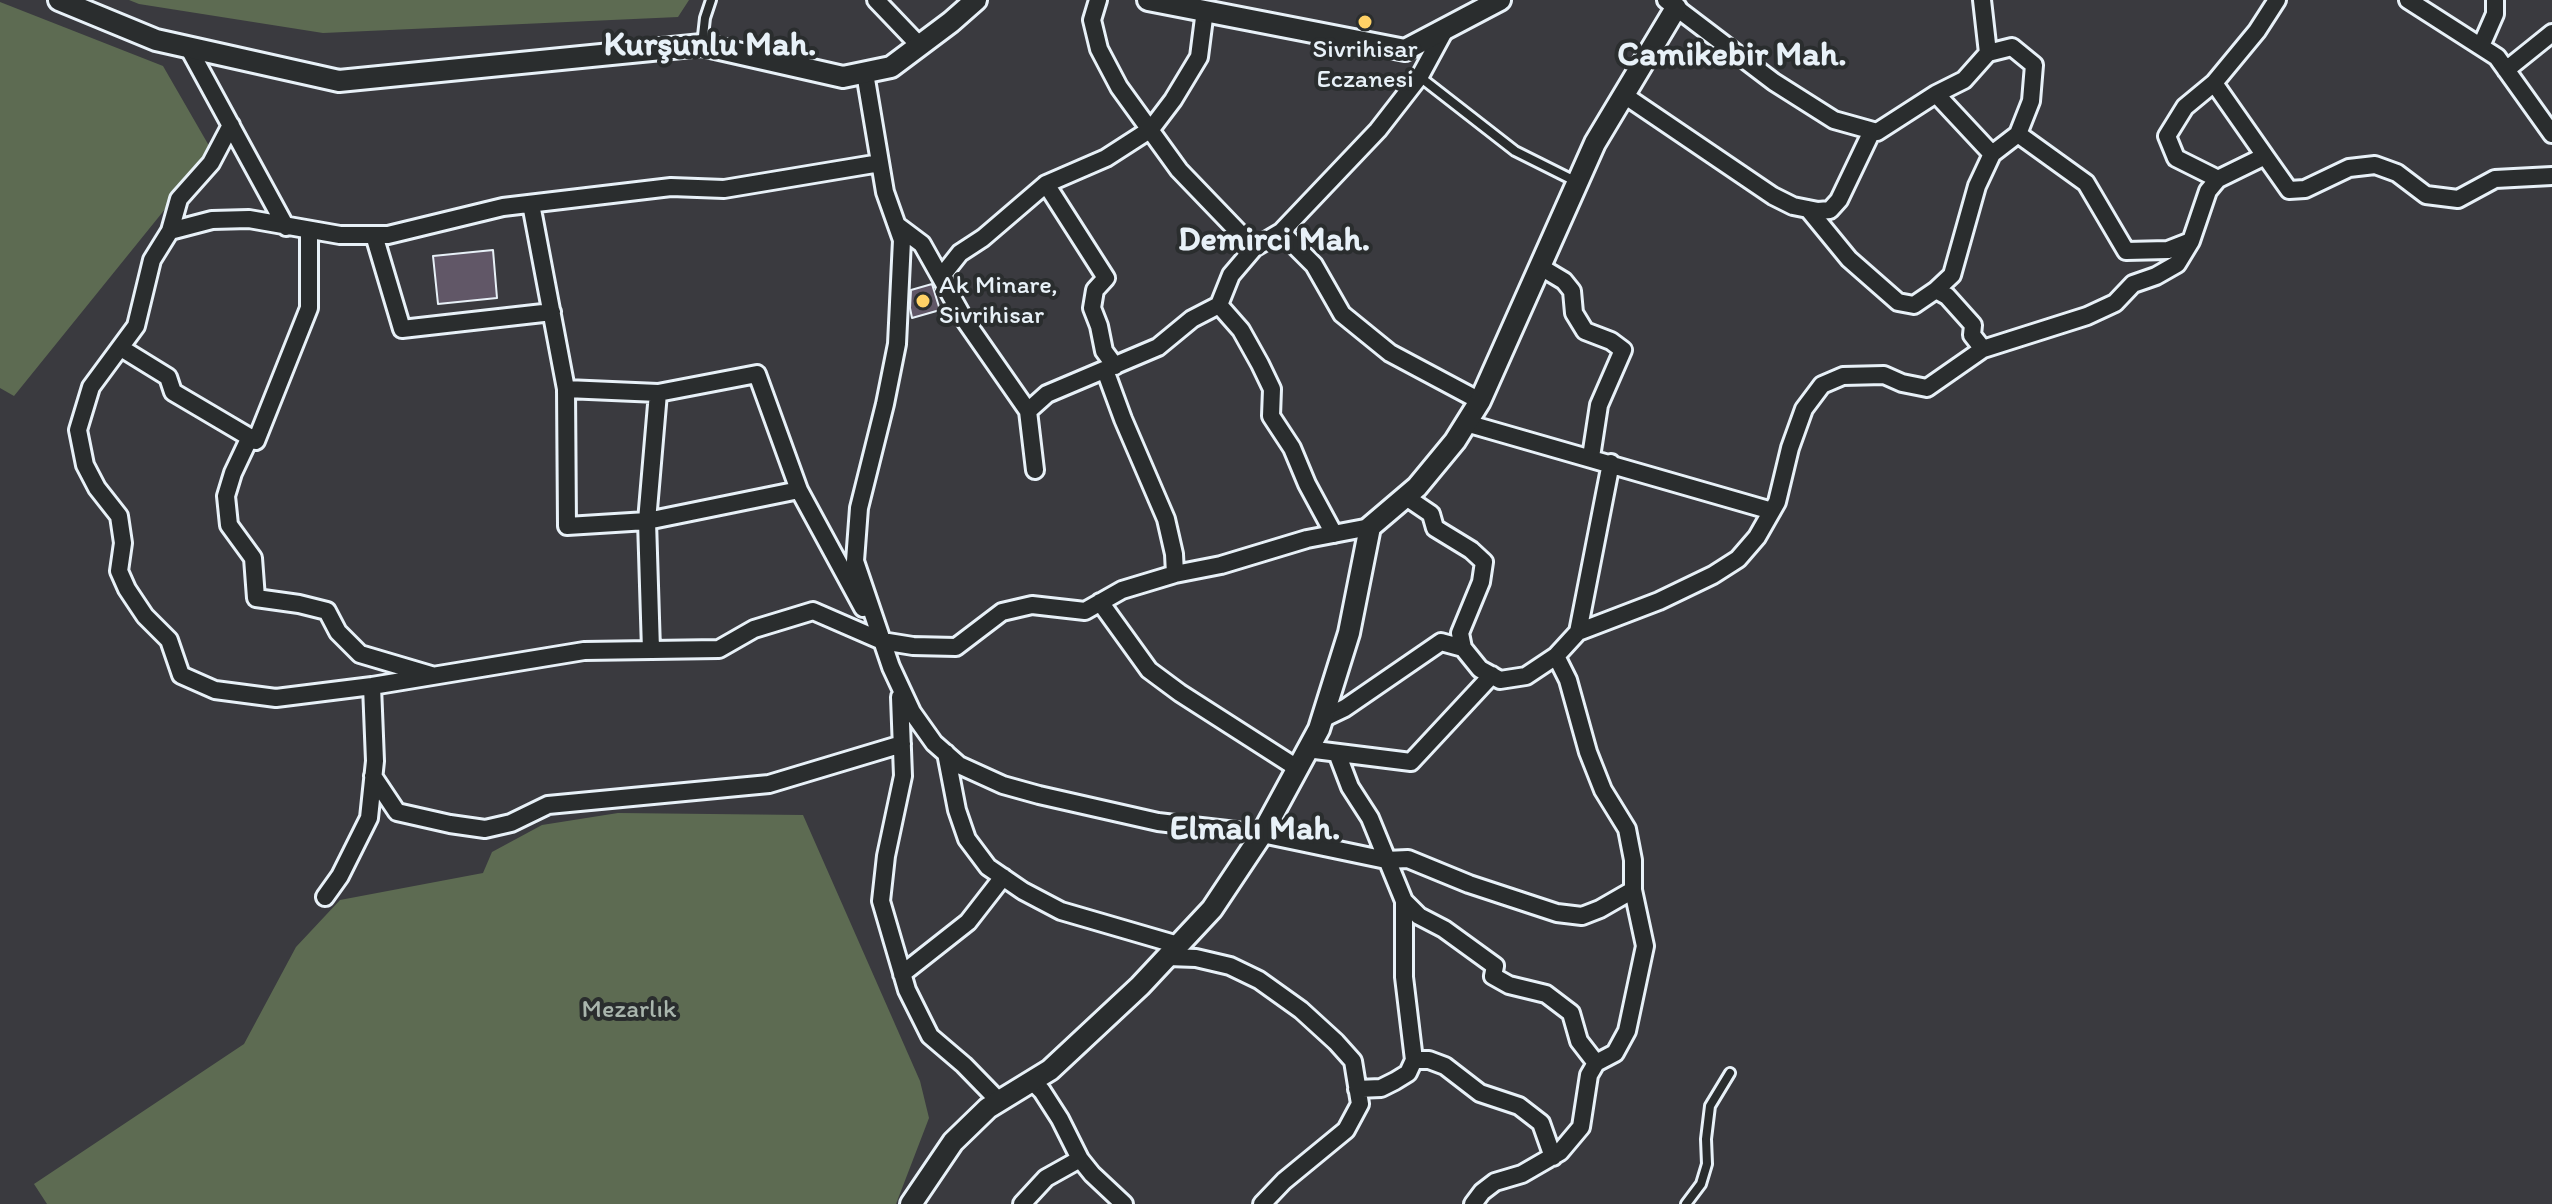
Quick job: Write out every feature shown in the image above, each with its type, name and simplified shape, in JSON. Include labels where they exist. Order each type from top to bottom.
[{"type":"street","points":[[59,0],[156,40],[339,81],[702,45],[843,77],[891,67],[976,0]]},
{"type":"street","points":[[876,0],[920,46]]},
{"type":"street","points":[[1098,0],[1092,20],[1099,49],[1134,110],[1179,170],[1254,248]]},
{"type":"street","points":[[1148,0],[1405,50],[1500,0]]},
{"type":"street","points":[[1982,0],[1988,53]]},
{"type":"street","points":[[2218,179],[2176,158],[2167,136],[2185,107],[2214,83],[2257,31],[2277,0]]},
{"type":"street","points":[[2408,0],[2497,57],[2552,134]]},
{"type":"street","points":[[2481,46],[2495,14],[2495,0]]},
{"type":"street","points":[[231,125],[211,163],[179,199],[170,231],[152,260],[136,326],[91,387],[78,430],[85,465],[97,488],[119,516],[123,543],[119,571],[145,616],[169,640],[181,675],[215,690],[276,698],[372,686],[584,651],[719,649],[754,629],[813,611],[882,641],[913,646],[956,647],[1002,612],[1032,605],[1085,611],[1122,590],[1175,574],[1370,527],[1406,497],[1446,452],[1480,401],[1595,143],[1675,3],[1774,82],[1822,113],[1834,120],[1877,132],[1964,80],[1988,53],[2012,47],[2034,65],[2031,101],[2018,134],[1992,154],[1977,186],[1952,275],[1914,305],[1898,302],[1849,259],[1808,209]]},
{"type":"street","points":[[941,277],[960,253],[983,238],[1046,184],[1106,158],[1151,129],[1199,57],[1205,10]]},
{"type":"street","points":[[1028,411],[1047,394],[1158,347],[1192,319],[1219,305],[1231,275],[1254,248],[1281,232],[1378,130],[1420,76],[1446,28]]},
{"type":"street","points":[[2506,70],[2552,33]]},
{"type":"street","points":[[188,47],[286,227]]},
{"type":"street","points":[[865,73],[885,192],[902,240],[897,344],[859,508],[855,561],[900,687],[912,712],[934,743],[959,765],[1003,785],[1039,795],[1158,822],[1262,834],[1386,860],[1408,859],[1536,908],[1582,916],[1633,890]]},
{"type":"street","points":[[2214,83],[2289,190],[2305,189],[2349,168],[2375,165],[2397,173],[2426,195],[2458,199],[2495,179],[2552,176]]},
{"type":"street","points":[[1936,94],[1992,154]]},
{"type":"street","points":[[1624,95],[1773,196],[1793,206],[1808,209],[1830,210],[1839,200],[1872,131]]},
{"type":"street","points":[[2018,134],[2086,183],[2126,251],[2168,250],[2191,241]]},
{"type":"street","points":[[1406,497],[1431,514],[1435,528],[1471,550],[1484,562],[1481,582],[1460,633],[1463,648],[1480,669],[1500,680],[1526,676],[1556,656],[1578,632],[1659,601],[1738,559],[1757,537],[1777,502],[1790,448],[1804,409],[1822,385],[1843,376],[1884,375],[1902,383],[1927,388],[1983,349],[2087,316],[2115,303],[2133,284],[2177,264],[2191,241],[2208,191],[2218,179],[2265,156]]},
{"type":"street","points":[[170,231],[224,220],[249,219],[340,235],[388,235],[503,207],[671,187],[724,189],[880,163]]},
{"type":"street","points":[[1046,184],[1106,278],[1095,290],[1092,308],[1123,419],[1166,519],[1175,574]]},
{"type":"street","points":[[531,204],[566,389],[567,526],[647,521],[799,490]]},
{"type":"street","points":[[896,225],[922,244],[964,319],[1028,411],[1035,470]]},
{"type":"street","points":[[121,348],[168,377],[173,392],[256,441],[309,308],[309,230]]},
{"type":"street","points":[[1281,232],[1314,265],[1342,314],[1390,353],[1480,401]]},
{"type":"street","points":[[374,235],[402,329],[552,312]]},
{"type":"street","points":[[1539,266],[1564,281],[1572,291],[1574,313],[1585,331],[1611,341],[1623,350],[1599,405],[1591,457]]},
{"type":"street","points":[[1936,290],[1947,296],[1973,325],[1972,335],[1983,349]]},
{"type":"street","points":[[1219,305],[1241,330],[1260,364],[1272,389],[1271,416],[1292,448],[1334,534]]},
{"type":"street","points":[[566,389],[658,393],[757,374],[799,490],[882,641]]},
{"type":"street","points":[[651,650],[647,521],[658,393]]},
{"type":"street","points":[[1466,423],[1772,511]]},
{"type":"street","points":[[250,437],[226,496],[229,525],[253,558],[256,598],[327,611],[338,632],[360,654],[435,676]]},
{"type":"street","points":[[1578,632],[1611,463]]},
{"type":"street","points":[[911,1204],[953,1142],[988,1108],[1050,1070],[1212,909],[1262,834],[1322,719],[1349,633],[1370,527]]},
{"type":"street","points":[[1100,602],[1149,670],[1297,768]]},
{"type":"street","points":[[1322,719],[1345,708],[1441,642],[1463,648]]},
{"type":"street","points":[[1473,1204],[1495,1182],[1522,1174],[1553,1157],[1581,1127],[1589,1075],[1596,1063],[1615,1053],[1627,1031],[1645,946],[1633,890],[1633,860],[1627,829],[1603,790],[1588,752],[1568,680],[1556,656]]},
{"type":"street","points":[[1307,749],[1411,762],[1492,675]]},
{"type":"street","points":[[325,897],[340,876],[369,818],[375,761],[372,686]]},
{"type":"street","points":[[900,687],[903,776],[886,856],[881,901],[907,990],[930,1036],[999,1101]]},
{"type":"street","points":[[373,776],[397,812],[485,829],[511,823],[548,805],[769,784],[902,744]]},
{"type":"street","points":[[946,753],[957,810],[967,839],[988,867],[1061,911],[1173,951],[1230,966],[1259,980],[1301,1010],[1353,1061],[1360,1104],[1346,1130],[1284,1181],[1262,1204]]},
{"type":"street","points":[[1337,753],[1350,787],[1370,818],[1404,901],[1419,916],[1444,929],[1495,966],[1493,976],[1509,985],[1546,994],[1571,1013],[1579,1041],[1596,1063]]},
{"type":"street","points":[[902,974],[968,922],[1003,877]]},
{"type":"street","points":[[1357,1089],[1381,1088],[1395,1081],[1408,1073],[1414,1060],[1404,977],[1404,901]]},
{"type":"street","points":[[1414,1060],[1429,1060],[1445,1066],[1480,1093],[1519,1106],[1541,1123],[1553,1157]]},
{"type":"street","points":[[1032,1081],[1054,1109],[1080,1159],[1124,1204]]},
{"type":"street","points":[[1022,1204],[1046,1178],[1080,1159]]},
{"type":"lane","points":[[702,45],[711,0]]},
{"type":"lane","points":[[1420,76],[1515,151],[1577,182]]},
{"type":"lane","points":[[1686,1204],[1701,1184],[1707,1164],[1710,1106],[1730,1073]]},
{"type":"green space","points":[[129,0],[689,0],[678,17],[323,33]]},
{"type":"green space","points":[[0,2],[163,66],[212,151],[14,396],[0,388]]},
{"type":"green space","name":"Mezarlık","points":[[618,813],[803,815],[920,1081],[929,1118],[896,1204],[47,1204],[34,1184],[244,1044],[296,947],[340,900],[483,873],[492,852],[542,825]]},
{"type":"building","points":[[493,250],[497,298],[438,304],[433,256]]},
{"type":"building","name":"Ak Minare, Sivrihisar","points":[[932,284],[940,310],[912,318],[911,290]]},
{"type":"place","name":"Sivrihisar Eczanesi","points":[[1365,22]]},
{"type":"place","name":"Ak Minare, Sivrihisar","points":[[923,301]]},
{"type":"district","name":"Kurşunlu Mah.","points":[[710,46]]},
{"type":"district","name":"Camikebir Mah.","points":[[1732,56]]},
{"type":"district","name":"Demirci Mah.","points":[[1274,241]]},
{"type":"district","name":"Elmalı Mah.","points":[[1255,830]]}]
